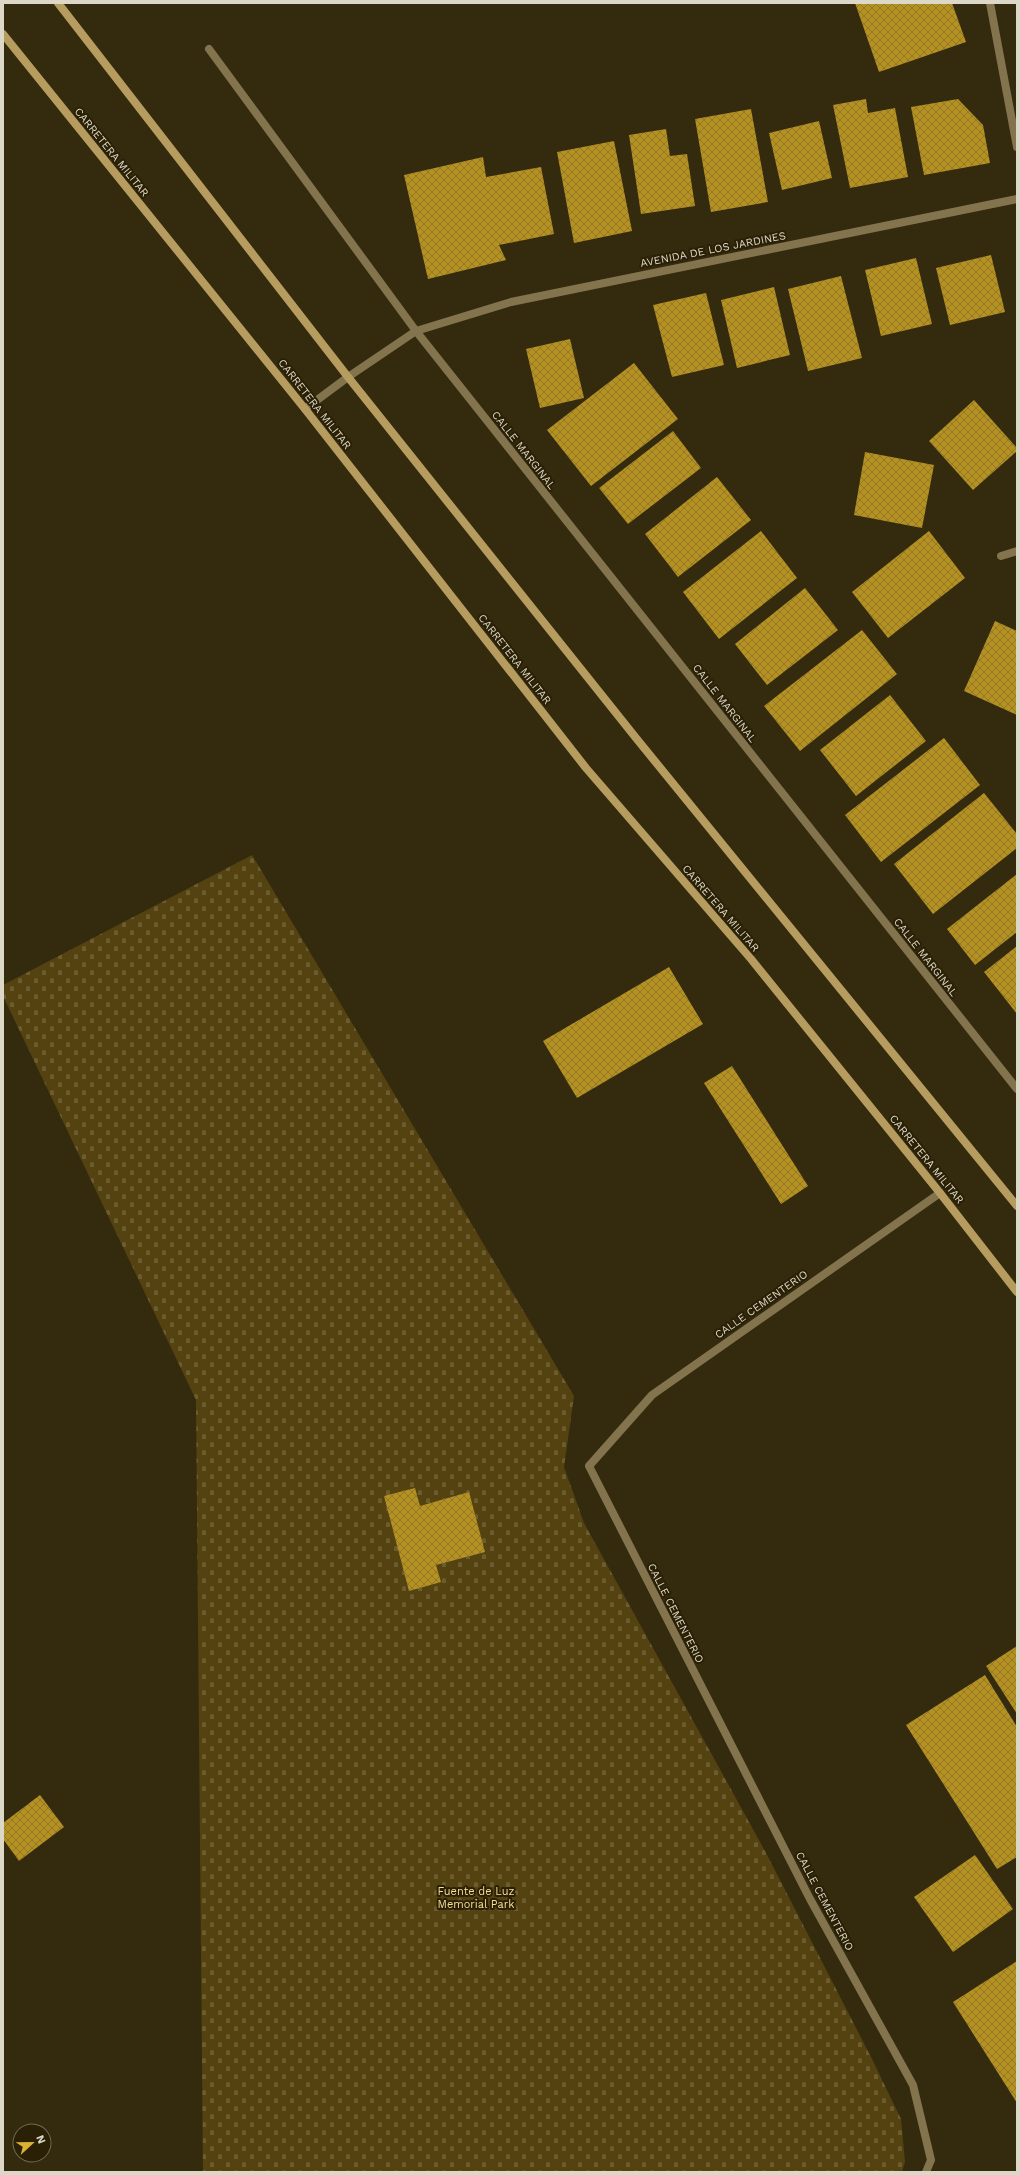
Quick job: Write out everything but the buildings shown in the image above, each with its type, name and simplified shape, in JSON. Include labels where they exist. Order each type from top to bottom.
[{"type":"main road","points":[[58,3],[348,377],[641,745],[1017,1206]]},
{"type":"main road","name":"CARRETERA MILITAR","points":[[3,34],[305,409],[586,768],[751,959],[940,1193],[1017,1292]]},
{"type":"street","points":[[990,3],[1017,147]]},
{"type":"street","name":"CALLE MARGINAL","points":[[209,49],[416,331],[1017,1089]]},
{"type":"street","name":"AVENIDA DE LOS JARDINES","points":[[305,409],[348,377],[416,331],[511,302],[1017,199]]},
{"type":"street","points":[[1001,556],[1017,551]]},
{"type":"street","name":"CALLE CEMENTERIO","points":[[926,2172],[931,2160],[913,2085],[810,1899],[589,1466],[652,1395],[940,1193]]},
{"type":"green space","name":"Fuente de Luz Memorial Park","points":[[252,855],[574,1396],[564,1467],[584,1523],[765,1851],[871,2057],[901,2119],[905,2162],[902,2172],[203,2172],[196,1400],[3,996],[3,985]]}]
